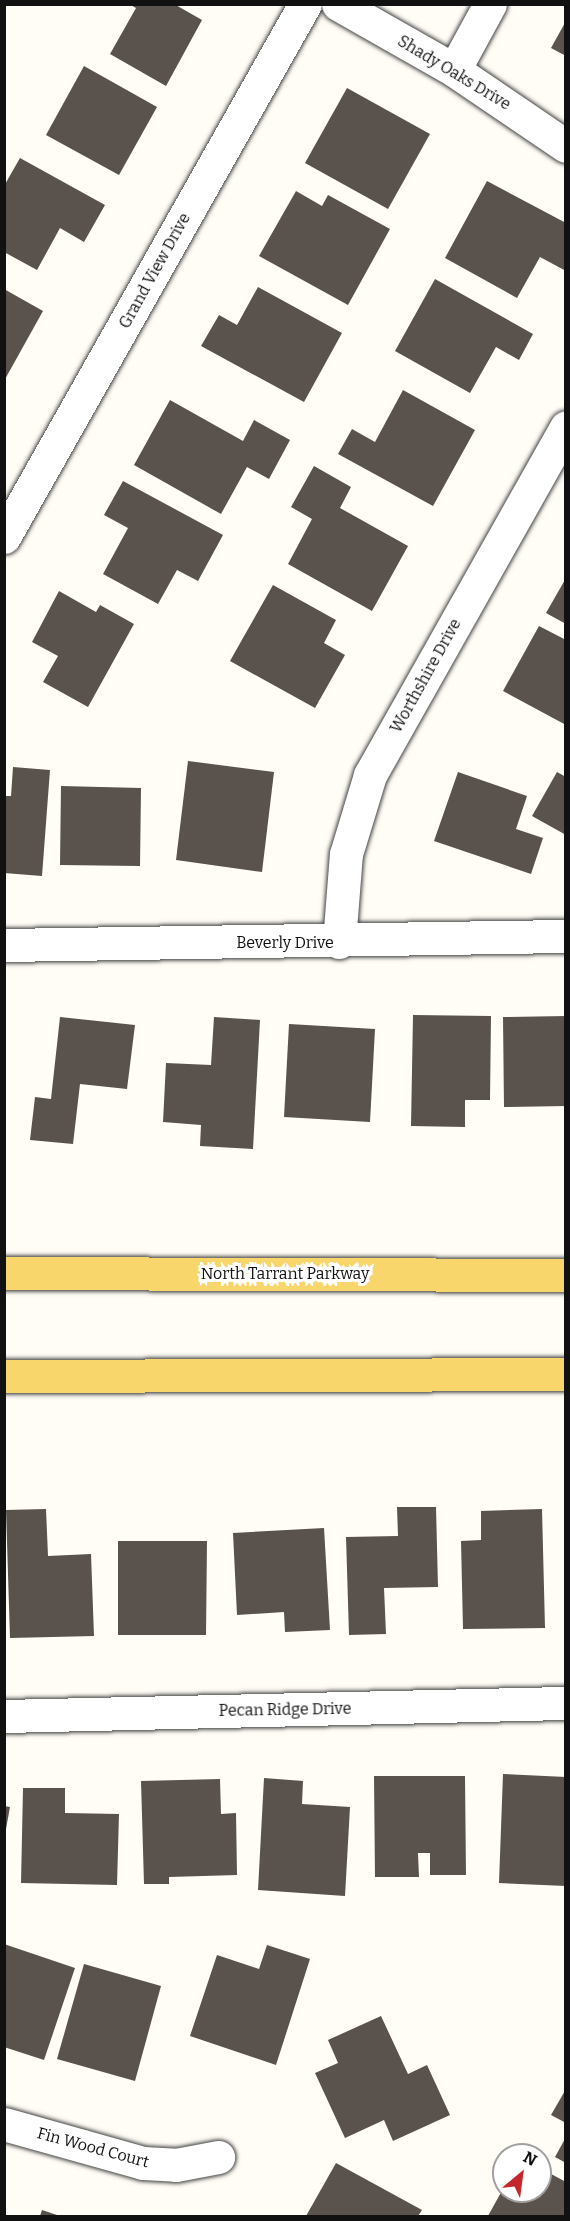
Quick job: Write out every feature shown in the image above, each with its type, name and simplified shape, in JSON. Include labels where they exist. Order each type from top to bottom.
[{"type":"main road","name":"North Tarrant Parkway","points":[[4,1273],[566,1275]]},
{"type":"main road","points":[[4,1376],[566,1374]]},
{"type":"street","name":"Grand View Drive","points":[[4,537],[305,4]]},
{"type":"street","name":"Shady Oaks Drive","points":[[338,4],[454,70],[566,146]]},
{"type":"street","points":[[454,70],[490,4]]},
{"type":"street","name":"Worthshire Drive","points":[[339,942],[346,854],[370,775],[566,427]]},
{"type":"street","name":"Beverly Drive","points":[[4,945],[339,942],[566,936]]},
{"type":"street","name":"Pecan Ridge Drive","points":[[4,1716],[566,1703]]},
{"type":"street","name":"Fin Wood Court","points":[[4,2124],[143,2163],[176,2165],[218,2157]]},
{"type":"building","points":[[129,4],[174,4],[202,20],[166,86],[110,54],[136,8]]},
{"type":"building","points":[[566,21],[566,56],[551,48]]},
{"type":"building","points":[[84,66],[157,107],[119,175],[46,135]]},
{"type":"building","points":[[347,88],[430,134],[388,209],[305,163]]},
{"type":"building","points":[[20,158],[105,205],[84,242],[60,228],[37,270],[4,252],[4,186]]},
{"type":"building","points":[[487,181],[566,223],[566,271],[540,257],[517,298],[445,258]]},
{"type":"building","points":[[296,191],[322,206],[328,195],[390,229],[348,305],[259,256]]},
{"type":"building","points":[[435,279],[533,334],[519,360],[496,347],[470,393],[395,351]]},
{"type":"building","points":[[258,287],[342,333],[304,402],[201,346],[219,315],[237,325]]},
{"type":"building","points":[[4,289],[43,311],[4,381]]},
{"type":"building","points":[[403,390],[475,430],[433,506],[338,454],[352,429],[375,442]]},
{"type":"building","points":[[170,400],[243,441],[254,420],[290,440],[269,479],[247,467],[221,514],[134,465]]},
{"type":"building","points":[[314,466],[351,487],[340,508],[408,546],[372,611],[288,564],[312,519],[291,507]]},
{"type":"building","points":[[123,481],[223,535],[198,581],[177,570],[158,604],[103,574],[128,528],[104,515]]},
{"type":"building","points":[[566,578],[566,624],[546,613]]},
{"type":"building","points":[[273,585],[336,620],[324,643],[345,655],[315,708],[230,661]]},
{"type":"building","points":[[59,591],[96,612],[100,605],[134,624],[88,707],[43,682],[58,656],[32,642]]},
{"type":"building","points":[[539,626],[566,640],[566,725],[503,691]]},
{"type":"building","points":[[188,761],[274,772],[262,872],[176,860]]},
{"type":"building","points":[[13,767],[50,770],[42,876],[4,873],[4,796],[11,796]]},
{"type":"building","points":[[458,772],[527,796],[516,829],[543,838],[531,874],[434,841]]},
{"type":"building","points":[[557,772],[566,777],[566,835],[532,816]]},
{"type":"building","points":[[61,786],[141,788],[140,866],[60,865]]},
{"type":"building","points":[[413,1015],[491,1016],[490,1100],[465,1100],[465,1127],[411,1126]]},
{"type":"building","points":[[566,1016],[566,1106],[504,1107],[503,1017]]},
{"type":"building","points":[[60,1017],[135,1025],[127,1089],[80,1084],[73,1144],[30,1140],[35,1097],[51,1099]]},
{"type":"building","points":[[214,1017],[260,1020],[253,1149],[200,1146],[201,1125],[163,1122],[166,1063],[211,1065]]},
{"type":"building","points":[[289,1024],[375,1029],[370,1122],[284,1117]]},
{"type":"building","points":[[397,1507],[436,1507],[438,1587],[384,1588],[386,1634],[349,1635],[346,1537],[398,1536]]},
{"type":"building","points":[[46,1509],[48,1556],[91,1554],[94,1636],[10,1638],[6,1510]]},
{"type":"building","points":[[542,1509],[545,1628],[463,1629],[461,1541],[481,1540],[481,1511]]},
{"type":"building","points":[[324,1528],[330,1630],[285,1632],[284,1612],[237,1615],[233,1533]]},
{"type":"building","points":[[118,1541],[207,1541],[206,1635],[118,1635]]},
{"type":"building","points":[[503,1774],[566,1777],[566,1886],[499,1883]]},
{"type":"building","points":[[374,1776],[465,1776],[466,1875],[430,1875],[430,1853],[418,1853],[419,1877],[375,1877]]},
{"type":"building","points":[[264,1778],[303,1781],[302,1804],[350,1807],[345,1896],[258,1890]]},
{"type":"building","points":[[220,1779],[221,1814],[236,1813],[237,1875],[169,1877],[169,1884],[144,1884],[141,1781]]},
{"type":"building","points":[[23,1788],[65,1788],[65,1813],[119,1814],[117,1885],[21,1883]]},
{"type":"building","points":[[4,1806],[10,1807],[6,1829],[4,1829]]},
{"type":"building","points":[[4,1944],[75,1968],[44,2060],[4,2047]]},
{"type":"building","points":[[267,1945],[310,1959],[276,2065],[190,2036],[217,1955],[259,1969]]},
{"type":"building","points":[[84,1964],[161,1986],[135,2081],[57,2059]]},
{"type":"building","points":[[381,2016],[408,2074],[427,2065],[450,2115],[393,2141],[384,2120],[345,2138],[315,2073],[338,2063],[328,2040]]},
{"type":"building","points":[[566,2089],[566,2123],[551,2115]]},
{"type":"building","points":[[566,2137],[566,2163],[555,2157]]},
{"type":"building","points":[[336,2163],[422,2210],[418,2216],[306,2216]]},
{"type":"building","points":[[552,2174],[566,2182],[566,2216],[488,2216],[495,2203],[552,2203]]},
{"type":"building","points":[[42,2210],[60,2216],[40,2216]]}]
